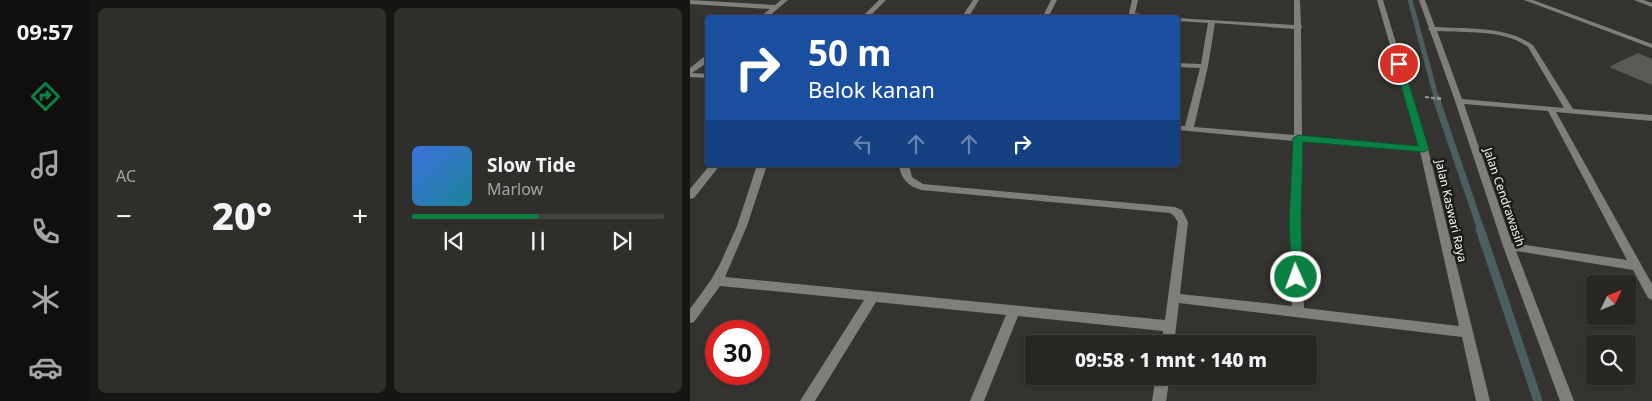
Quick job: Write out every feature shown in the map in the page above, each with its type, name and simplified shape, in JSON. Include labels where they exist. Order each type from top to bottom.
[{"type":"street","points":[[766,15],[785,0]]},
{"type":"street","points":[[867,15],[883,0]]},
{"type":"street","points":[[966,15],[976,0]]},
{"type":"street","points":[[1046,15],[1054,0]]},
{"type":"street","points":[[1132,15],[1135,0]]},
{"type":"street","points":[[1297,0],[1299,26],[1295,224],[1298,313]]},
{"type":"street","name":"Jalan Kaswari Raya","points":[[1380,0],[1424,149],[1483,401]]},
{"type":"street","name":"Jalan Cendrawasih","points":[[1422,0],[1431,29],[1459,101],[1508,246],[1567,401]]},
{"type":"street","points":[[1527,0],[1652,46]]},
{"type":"street","points":[[1637,0],[1652,5]]},
{"type":"street","points":[[690,2],[776,7]]},
{"type":"street","points":[[1180,19],[1299,26]]},
{"type":"street","points":[[1189,129],[1204,66],[1212,21]]},
{"type":"street","points":[[1431,29],[1499,34],[1524,39],[1532,46],[1571,112]]},
{"type":"street","points":[[690,71],[705,60]]},
{"type":"street","points":[[1180,65],[1204,66]]},
{"type":"street","points":[[690,75],[705,76]]},
{"type":"street","points":[[1459,101],[1652,118]]},
{"type":"street","points":[[1552,110],[1652,295]]},
{"type":"street","points":[[1180,128],[1424,149]]},
{"type":"street","points":[[690,196],[713,167]]},
{"type":"street","points":[[690,318],[718,281],[736,241],[761,167]]},
{"type":"street","points":[[904,167],[908,180],[921,187],[1170,210],[1178,213],[1183,219],[1170,335]]},
{"type":"street","points":[[1508,246],[1635,266]]},
{"type":"street","points":[[718,281],[1013,312],[1171,326]]},
{"type":"street","points":[[807,401],[873,296]]},
{"type":"street","points":[[1175,298],[1466,332]]},
{"type":"street","points":[[977,401],[1013,312]]},
{"type":"street","points":[[1159,401],[1162,385]]},
{"type":"building","points":[[1638,53],[1652,59],[1652,85],[1609,67]]},
{"type":"waterway","points":[[1410,0],[1437,100]]},
{"type":"waterway","points":[[1436,98],[1481,230]]},
{"type":"waterway","points":[[1480,229],[1538,401]]},
{"type":"route","points":[[1296,277],[1295,224],[1298,138],[1424,149],[1399,64]]}]
